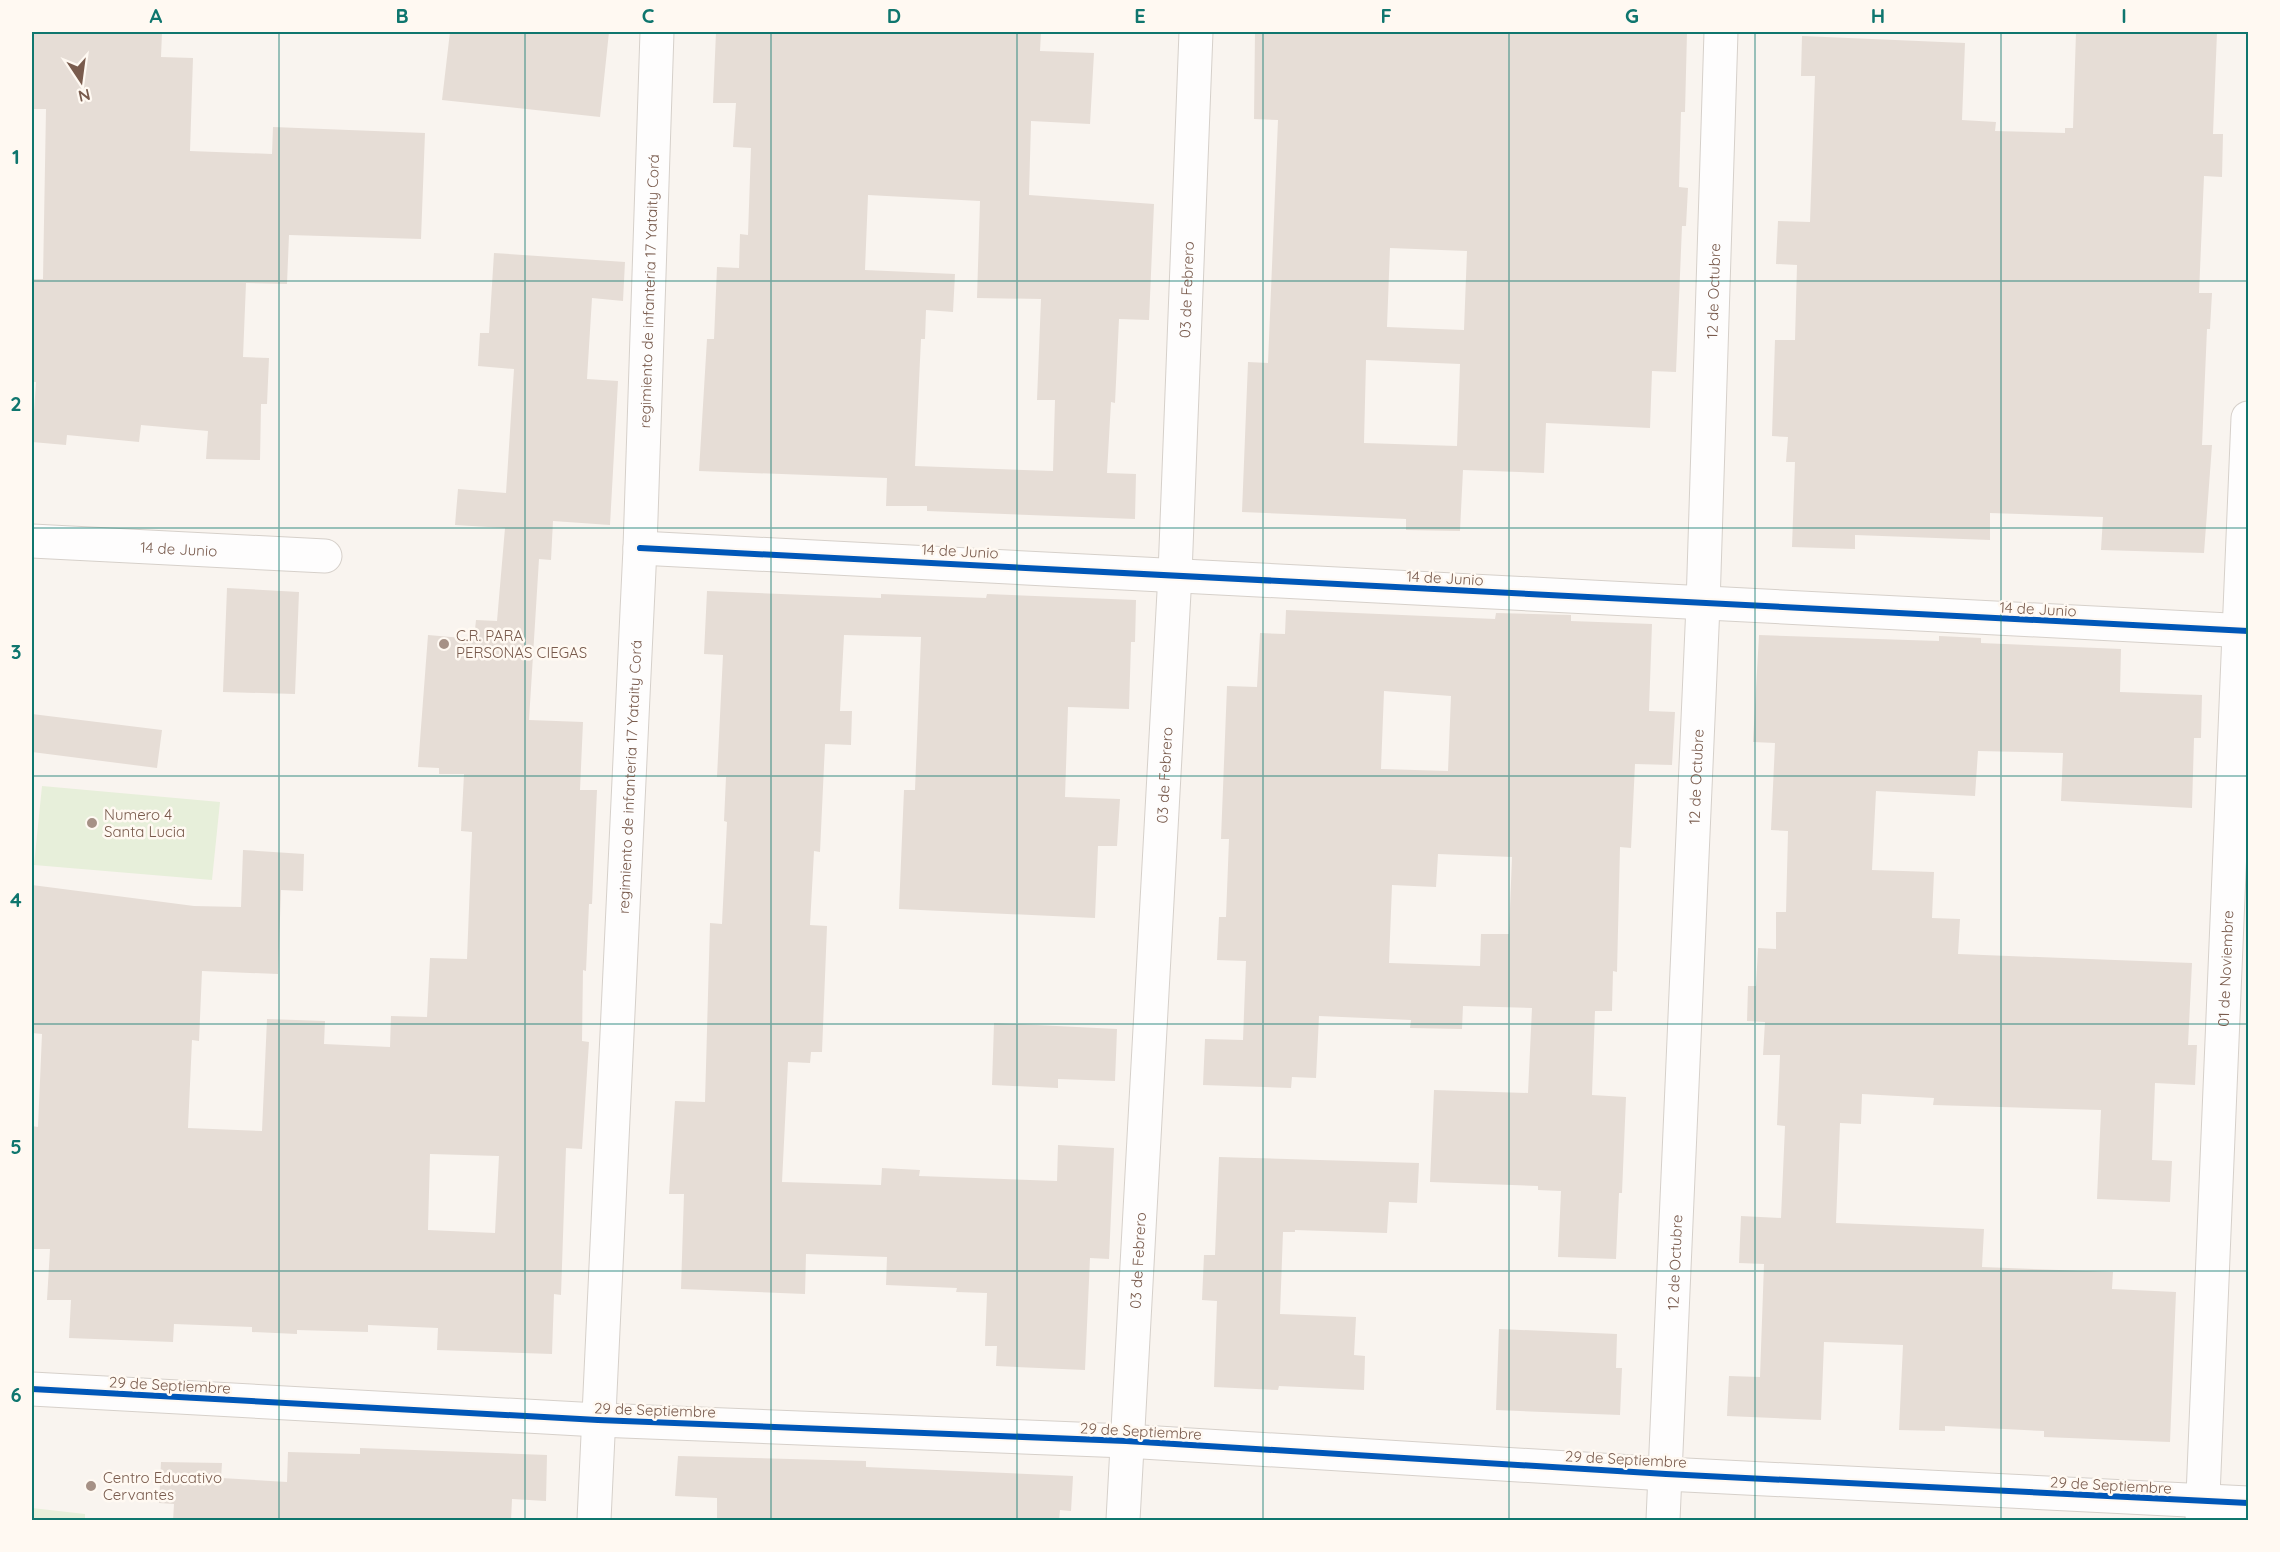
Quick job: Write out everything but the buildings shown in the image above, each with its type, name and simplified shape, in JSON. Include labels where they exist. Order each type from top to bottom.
[{"type":"street","name":"regimiento de infanteria 17 Yataity Corá","points":[[594,1521],[640,548],[657,32]]},
{"type":"street","name":"03 de Febrero","points":[[1123,1521],[1175,574],[1196,32]]},
{"type":"street","name":"12 de Octubre","points":[[1663,1521],[1703,605],[1721,32]]},
{"type":"street","name":"01 de Noviembre","points":[[2203,1511],[2244,631],[2248,418]]},
{"type":"street","name":"14 de Junio","points":[[32,541],[325,556]]},
{"type":"street","name":"14 de Junio","points":[[640,548],[1175,574],[1703,605],[2244,631]]},
{"type":"street","name":"29 de Septiembre","points":[[32,1389],[598,1420],[1126,1441],[1666,1474],[2203,1511],[2248,1503]]},
{"type":"green space","points":[[42,786],[220,802],[212,880],[34,865]]},
{"type":"green space","points":[[32,1508],[85,1514],[85,1520],[32,1520]]},
{"type":"cycle path","points":[[640,548],[2248,631]]},
{"type":"cycle path","points":[[32,1389],[598,1420],[1126,1441],[1666,1474],[2248,1503]]},
{"type":"place","name":"C.R. PARA PERSONAS CIEGAS","points":[[444,644]]},
{"type":"place","name":"Numero 4 Santa Lucia","points":[[92,823]]},
{"type":"place","name":"Centro Educativo Cervantes","points":[[91,1486]]}]
